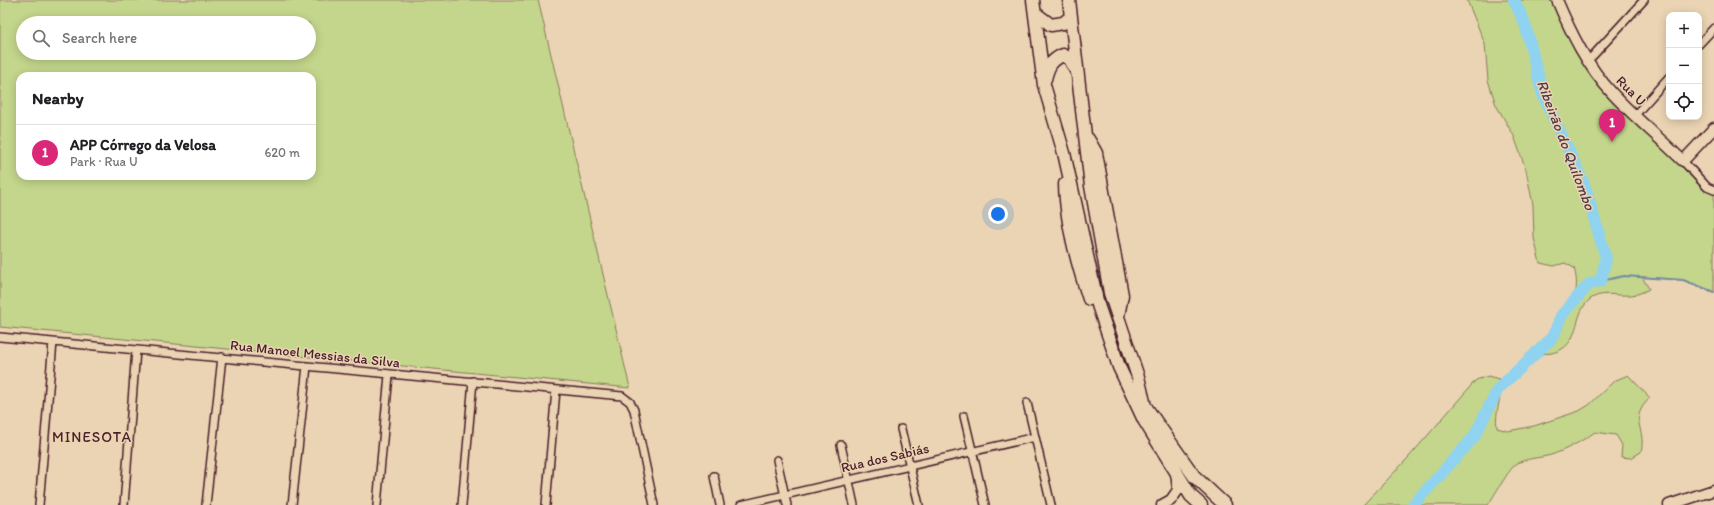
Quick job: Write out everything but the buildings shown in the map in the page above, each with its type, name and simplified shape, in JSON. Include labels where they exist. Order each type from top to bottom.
[{"type":"main road","points":[[1033,0],[1044,85],[1064,153],[1098,304],[1119,367],[1144,420],[1191,496],[1201,505]]},
{"type":"main road","points":[[1069,0],[1091,186],[1110,293],[1138,377],[1145,406],[1194,476],[1226,505]]},
{"type":"main road","points":[[1035,13],[1052,25],[1064,23],[1071,17]]},
{"type":"main road","points":[[1044,85],[1049,66],[1055,58],[1063,55],[1070,59],[1078,74]]},
{"type":"street","name":"Rua U","points":[[1557,0],[1570,31],[1588,61],[1612,93],[1683,161],[1707,187],[1714,190]]},
{"type":"street","points":[[1588,61],[1644,0]]},
{"type":"street","points":[[1702,41],[1714,28]]},
{"type":"street","points":[[1635,115],[1666,80]]},
{"type":"street","points":[[1683,161],[1714,128]]},
{"type":"street","name":"Rua Manoel Messias da Silva","points":[[0,337],[619,396],[626,399],[634,410],[654,505]]},
{"type":"street","points":[[39,505],[53,342]]},
{"type":"street","points":[[124,505],[136,350]]},
{"type":"street","points":[[206,505],[222,357]]},
{"type":"street","points":[[292,505],[307,366]]},
{"type":"street","points":[[377,505],[389,375]]},
{"type":"street","points":[[462,505],[473,381]]},
{"type":"street","points":[[546,505],[556,390]]},
{"type":"street","points":[[1027,403],[1051,505]]},
{"type":"street","points":[[964,416],[985,505]]},
{"type":"street","points":[[901,429],[919,505]]},
{"type":"street","name":"Rua dos Sabiás","points":[[741,505],[972,451],[1035,438]]},
{"type":"street","points":[[840,445],[854,505]]},
{"type":"street","points":[[777,460],[788,505]]},
{"type":"street","points":[[1162,505],[1171,500],[1178,490],[1176,472]]},
{"type":"street","points":[[714,476],[720,505]]},
{"type":"street","points":[[1669,505],[1714,490]]},
{"type":"green space","points":[[0,0],[538,0],[630,388],[0,327]]},
{"type":"green space","points":[[1467,0],[1554,0],[1606,92],[1714,189],[1714,292],[1683,280],[1642,277],[1649,289],[1638,294],[1608,294],[1592,298],[1582,310],[1571,340],[1566,346],[1551,353],[1542,353],[1532,349],[1546,340],[1567,313],[1576,292],[1576,276],[1574,268],[1565,263],[1554,266],[1540,263],[1534,238],[1533,205],[1526,170],[1514,136],[1496,105],[1488,80],[1485,44]]},
{"type":"green space","points":[[1628,375],[1650,398],[1643,406],[1639,418],[1642,436],[1641,452],[1631,458],[1621,457],[1622,445],[1616,435],[1595,432],[1585,439],[1557,453],[1524,460],[1516,464],[1488,505],[1363,505],[1408,458],[1476,380],[1488,376],[1499,379],[1500,398],[1496,421],[1497,428],[1508,431],[1534,426],[1579,411],[1589,405],[1614,381]]},
{"type":"waterway","name":"Ribeirão do Quilombo","points":[[1413,505],[1474,437],[1498,389],[1553,337],[1561,316],[1589,284],[1601,281],[1606,258],[1584,184],[1543,95],[1525,24],[1514,0]]},
{"type":"waterway","points":[[1601,281],[1624,276],[1683,280],[1714,292]]},
{"type":"place","name":"APP Córrego da Velosa","points":[[1612,142]]},
{"type":"district","name":"MINESOTA","points":[[92,437]]}]
